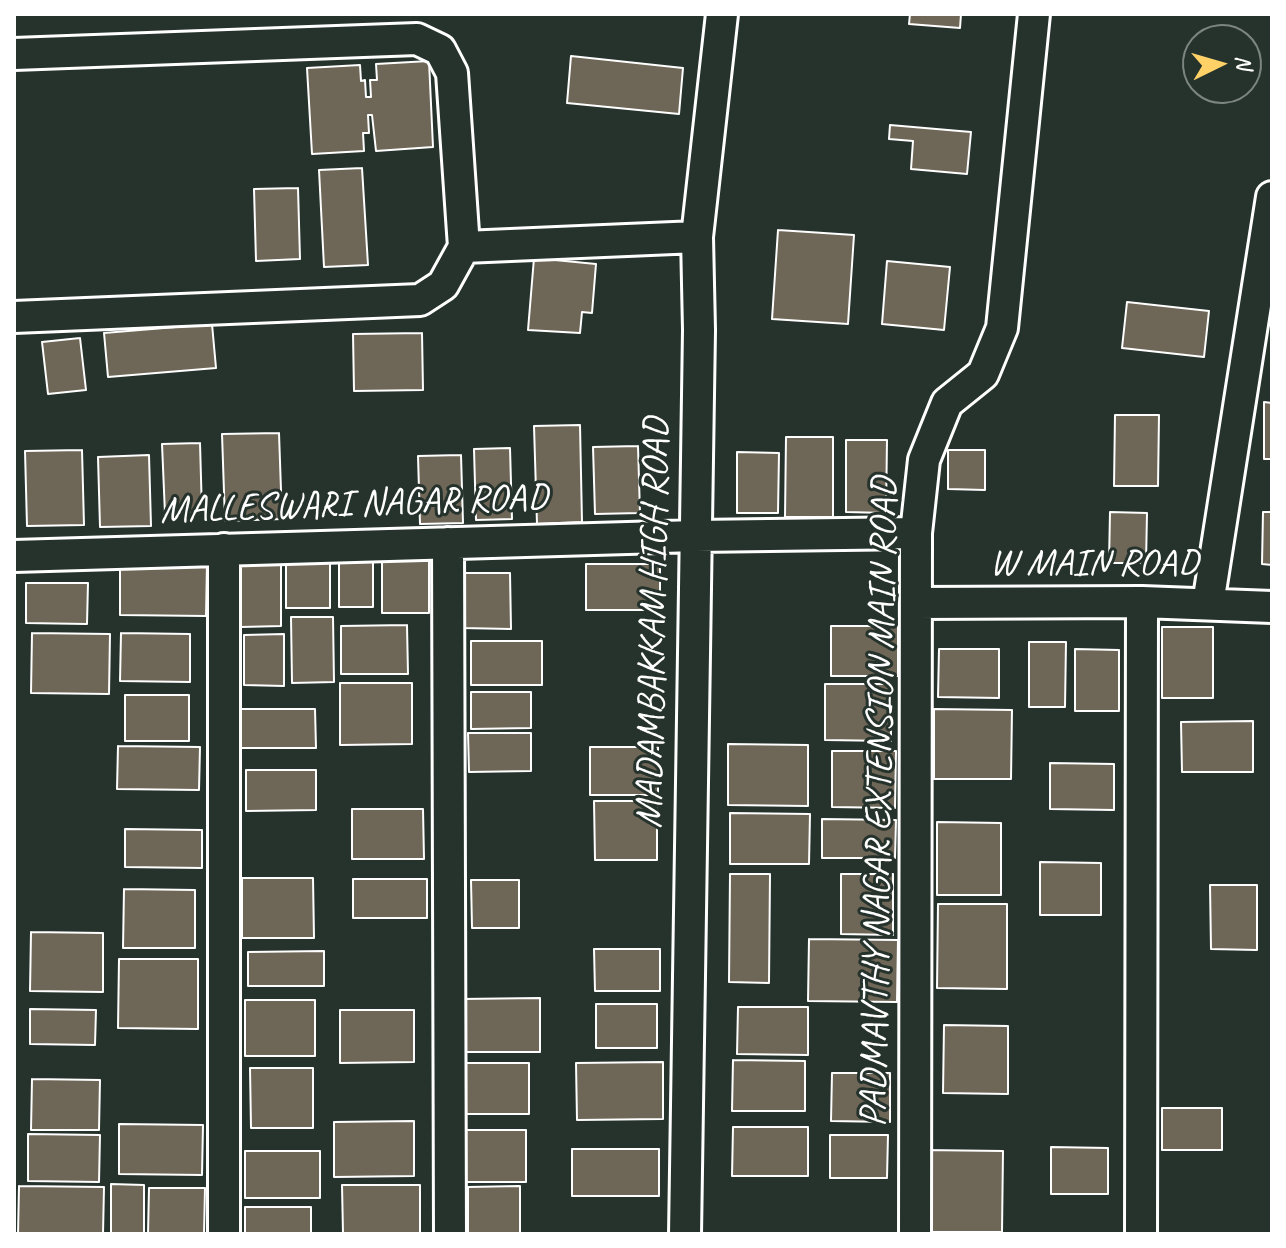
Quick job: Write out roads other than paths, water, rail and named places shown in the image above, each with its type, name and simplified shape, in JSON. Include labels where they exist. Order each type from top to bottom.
[{"type":"street","name":"MADAMBAKKAM HIGH ROAD","points":[[685,1234],[699,330],[697,237],[722,14]]},
{"type":"street","name":"PADMAVTHY NAGAR EXTENSION MAIN ROAD","points":[[915,1234],[916,533],[924,460],[947,403],[983,374],[1002,328],[1034,14]]},
{"type":"street","points":[[14,54],[417,39],[440,50],[452,73],[464,247],[443,285],[420,300],[14,317]]},
{"type":"street","points":[[1208,604],[1271,216]]},
{"type":"street","points":[[464,247],[697,237]]},
{"type":"street","name":"MALLESWARI NAGAR ROAD","points":[[14,556],[696,536],[916,533]]},
{"type":"street","points":[[448,543],[450,1234]]},
{"type":"street","points":[[224,549],[224,1234]]},
{"type":"street","points":[[1141,1234],[1142,602]]},
{"type":"street","name":"W MAIN ROAD","points":[[916,603],[1142,602],[1272,607]]}]
